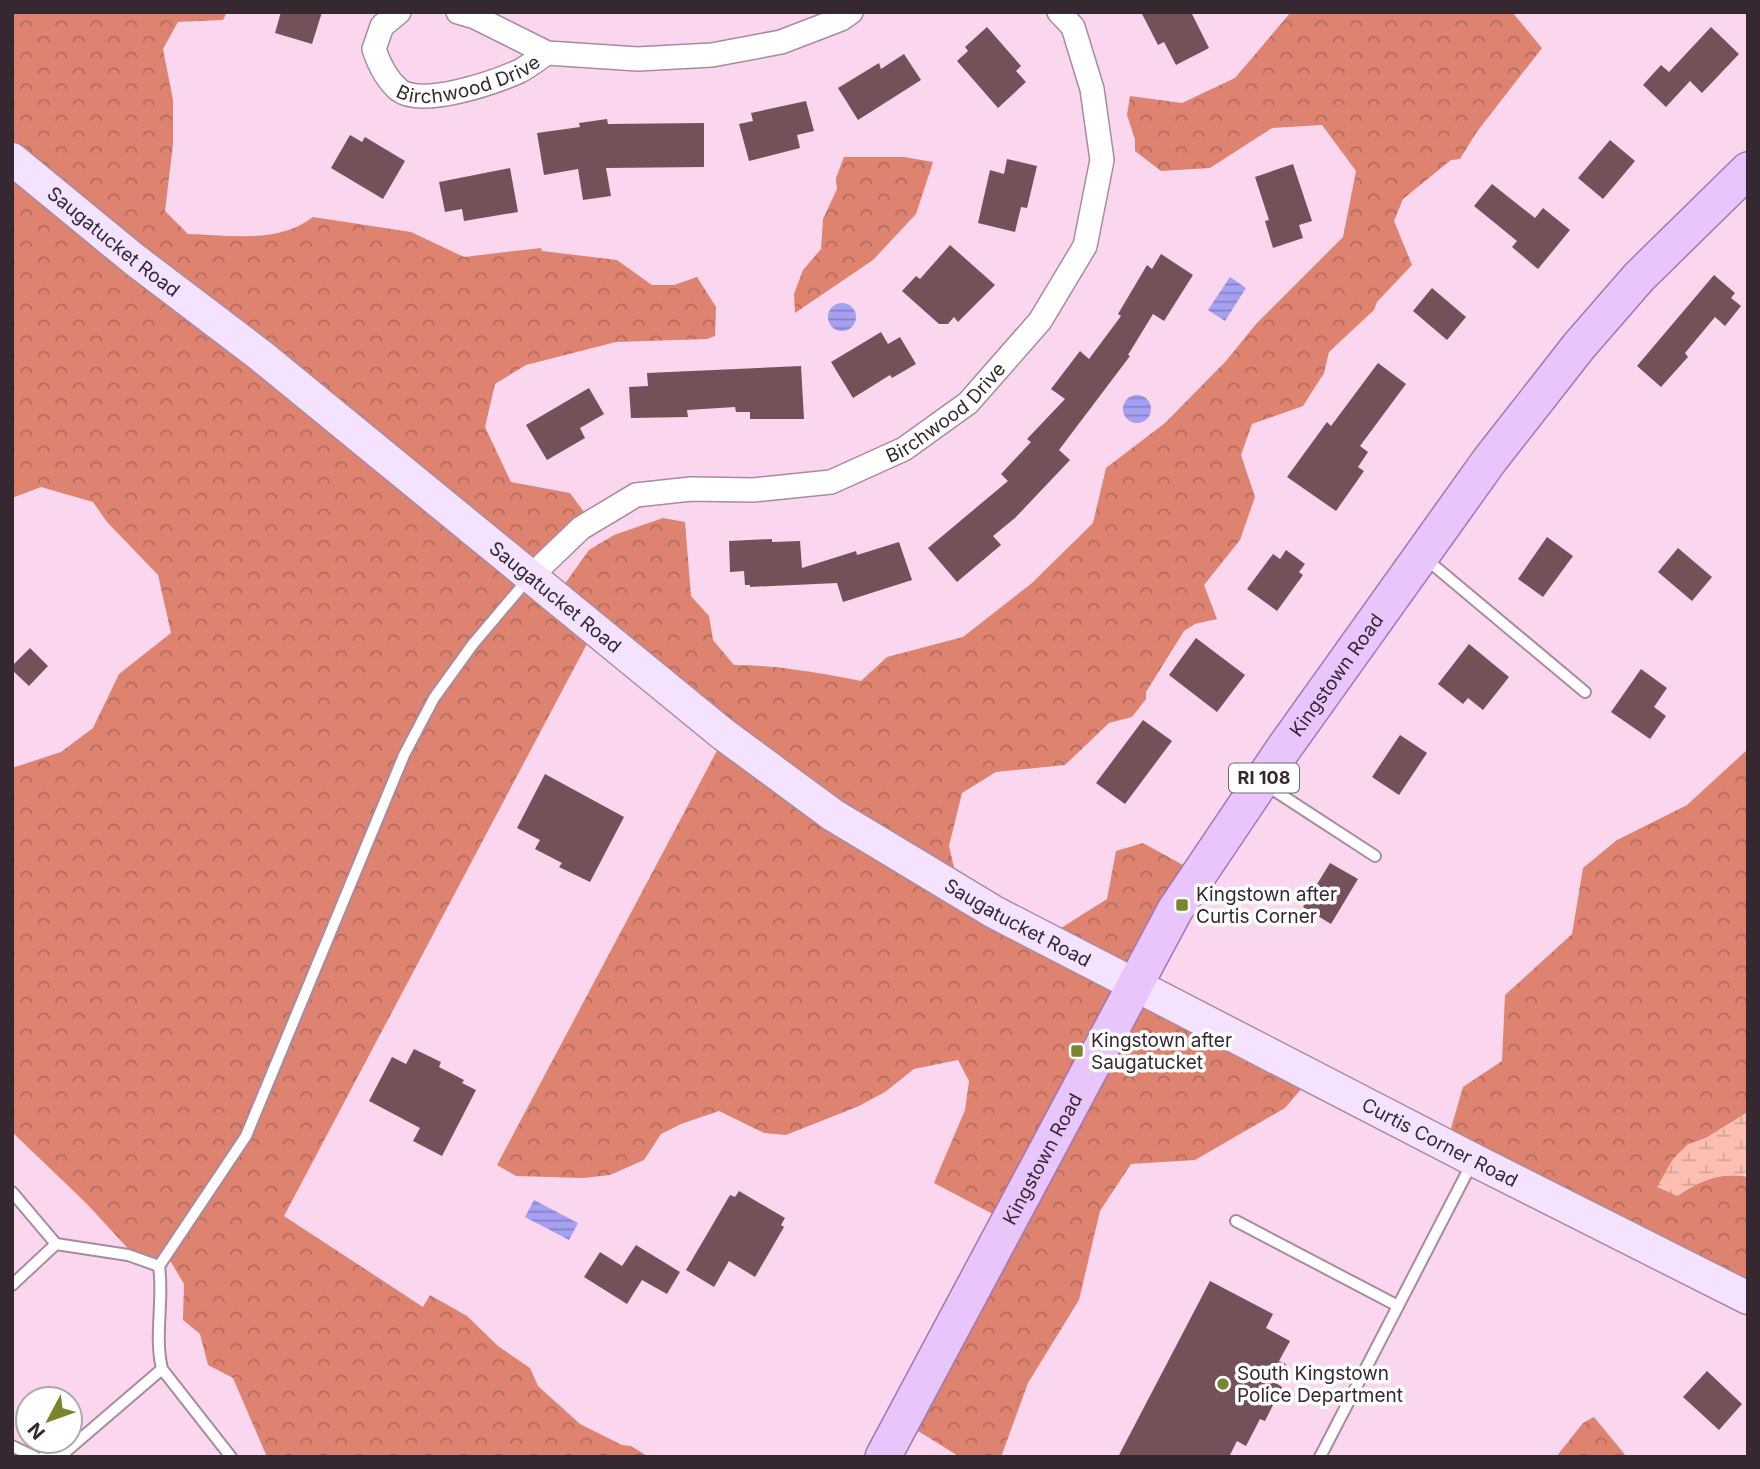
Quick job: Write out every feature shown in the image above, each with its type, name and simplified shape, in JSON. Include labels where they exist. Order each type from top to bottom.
[{"type":"main road","name":"Kingstown Road","points":[[883,1457],[1175,910],[1261,782],[1489,461],[1579,346],[1639,277],[1748,170]]},
{"type":"street","name":"Birchwood Drive","points":[[399,12],[382,26],[373,49],[382,71],[400,92],[426,97],[452,92],[521,70],[547,53]]},
{"type":"street","name":"Birchwood Drive","points":[[458,12],[475,17],[547,53],[638,59],[712,55],[781,41],[841,19],[851,12]]},
{"type":"street","name":"Birchwood Drive","points":[[530,577],[581,528],[636,495],[691,489],[753,490],[831,482],[904,449],[968,403],[1040,321],[1085,246],[1102,160],[1093,89],[1073,27],[1059,12]]},
{"type":"street","name":"Saugatucket Road","points":[[12,159],[135,260],[260,355],[723,734],[833,815],[994,912],[1135,982]]},
{"type":"street","name":"Curtis Corner Road","points":[[1135,982],[1474,1160],[1748,1298]]},
{"type":"lane","points":[[1422,555],[1585,692]]},
{"type":"lane","points":[[231,1457],[162,1369],[158,1352],[162,1285],[159,1266],[246,1136],[404,755],[422,720],[473,643],[530,577]]},
{"type":"lane","points":[[1261,782],[1375,856]]},
{"type":"lane","points":[[1320,1457],[1474,1160]]},
{"type":"lane","points":[[12,1192],[57,1244],[128,1255],[159,1266]]},
{"type":"lane","points":[[1236,1221],[1398,1306]]},
{"type":"lane","points":[[12,1285],[57,1244]]},
{"type":"lane","points":[[43,1457],[63,1454],[162,1369]]},
{"type":"lane","points":[[12,1446],[35,1457]]},
{"type":"green space","points":[[12,12],[227,12],[223,20],[178,22],[163,49],[173,100],[173,144],[165,211],[188,234],[269,235],[300,226],[313,217],[411,232],[464,257],[541,248],[542,251],[617,260],[652,285],[674,285],[697,277],[716,307],[715,336],[707,339],[616,342],[526,365],[495,384],[485,427],[511,482],[570,493],[587,516],[560,532],[519,574],[554,599],[589,550],[614,535],[663,518],[685,522],[691,596],[709,616],[713,640],[734,665],[814,672],[861,681],[887,657],[963,637],[1032,583],[1093,523],[1106,468],[1165,423],[1226,361],[1256,324],[1343,237],[1356,171],[1322,125],[1272,128],[1210,168],[1161,171],[1135,151],[1135,139],[1127,115],[1130,96],[1182,103],[1235,78],[1291,12],[1512,12],[1542,48],[1476,133],[1460,159],[1451,160],[1403,199],[1394,221],[1412,265],[1377,302],[1374,310],[1329,352],[1324,373],[1303,406],[1252,424],[1241,455],[1255,497],[1240,540],[1204,585],[1217,619],[1195,624],[1184,631],[1146,692],[1146,699],[1132,717],[1109,723],[1065,765],[996,772],[962,793],[949,846],[961,896],[1042,940],[1107,899],[1116,851],[1143,843],[1192,870],[1137,974],[1308,1081],[1285,1108],[1195,1160],[1131,1164],[1100,1211],[1079,1300],[1028,1383],[1001,1457],[960,1457],[902,1421],[1004,1220],[934,1183],[965,1110],[969,1081],[958,1060],[914,1069],[885,1092],[859,1106],[786,1135],[764,1133],[719,1111],[661,1134],[644,1160],[610,1175],[583,1178],[516,1176],[497,1165],[720,745],[589,640],[284,1216],[423,1307],[430,1295],[467,1316],[498,1346],[530,1368],[538,1386],[580,1424],[622,1445],[631,1446],[649,1457],[267,1457],[233,1378],[208,1365],[200,1334],[183,1320],[184,1284],[171,1262],[134,1255],[86,1203],[12,1132],[12,768],[61,752],[93,728],[119,674],[171,633],[158,575],[107,522],[93,502],[41,487],[12,498]]},
{"type":"green space","points":[[844,157],[904,157],[933,162],[916,214],[873,260],[795,313],[794,294],[803,270],[821,249],[823,219],[837,189],[836,178]]},
{"type":"green space","points":[[1748,749],[1748,1112],[1706,1138],[1687,1145],[1677,1196],[1711,1179],[1748,1177],[1748,1303],[1447,1142],[1463,1087],[1502,1061],[1505,995],[1572,934],[1583,868],[1617,840],[1687,805]]},
{"type":"green space","points":[[1748,1112],[1748,1170],[1742,1176],[1708,1180],[1677,1196],[1657,1187],[1673,1159],[1687,1145],[1706,1138]]},
{"type":"green space","points":[[1594,1417],[1627,1457],[1556,1457],[1583,1423]]},
{"type":"shaded area","points":[[1230,277],[1246,288],[1225,321],[1208,310]]},
{"type":"shaded area","points":[[842,303],[852,307],[856,317],[852,327],[842,331],[832,327],[828,317],[832,307]]},
{"type":"shaded area","points":[[1137,395],[1147,399],[1151,409],[1147,419],[1137,423],[1127,419],[1123,409],[1127,399]]},
{"type":"shaded area","points":[[534,1200],[578,1223],[569,1240],[525,1217]]},
{"type":"building","points":[[281,12],[322,12],[312,44],[275,33]]},
{"type":"building","points":[[1141,12],[1191,12],[1209,48],[1176,65],[1164,42],[1158,45]]},
{"type":"building","points":[[987,27],[1021,66],[1016,71],[1026,82],[998,108],[957,61],[968,51],[965,47]]},
{"type":"building","points":[[1711,27],[1739,54],[1702,93],[1690,81],[1666,107],[1643,85],[1661,65],[1669,72]]},
{"type":"building","points":[[904,54],[921,80],[858,120],[838,88],[879,63],[881,69]]},
{"type":"building","points":[[806,101],[814,131],[797,135],[800,148],[749,161],[739,124],[753,121],[751,113]]},
{"type":"building","points":[[607,119],[608,124],[704,123],[704,167],[606,168],[611,196],[583,200],[578,169],[544,175],[537,133],[580,127],[579,123]]},
{"type":"building","points":[[350,135],[362,142],[365,137],[405,161],[383,199],[331,168]]},
{"type":"building","points":[[1610,140],[1635,161],[1603,199],[1578,178]]},
{"type":"building","points":[[1007,159],[1037,166],[1027,208],[1021,207],[1015,232],[978,223],[990,170],[1004,174]]},
{"type":"building","points":[[1293,164],[1312,221],[1299,225],[1303,238],[1273,248],[1265,221],[1269,220],[1255,177]]},
{"type":"building","points":[[510,168],[518,212],[464,221],[462,209],[445,212],[439,182]]},
{"type":"building","points":[[1492,184],[1535,218],[1543,208],[1570,230],[1538,269],[1512,247],[1517,241],[1474,206]]},
{"type":"building","points":[[950,245],[995,285],[958,322],[954,317],[948,324],[939,324],[902,291],[916,276],[920,279]]},
{"type":"building","points":[[1161,254],[1193,275],[1164,321],[1153,314],[1128,355],[1130,356],[1059,450],[1070,460],[1015,518],[993,536],[1001,545],[957,582],[928,548],[1008,481],[1001,474],[1031,442],[1027,439],[1065,399],[1051,389],[1080,351],[1089,359],[1121,316],[1118,314],[1147,265],[1152,269]]},
{"type":"building","points":[[1714,275],[1735,293],[1731,298],[1741,306],[1725,326],[1715,317],[1685,353],[1688,357],[1661,387],[1637,366]]},
{"type":"building","points":[[1432,288],[1466,317],[1447,340],[1413,311]]},
{"type":"building","points":[[881,332],[888,344],[900,337],[916,364],[892,378],[890,375],[853,398],[831,362]]},
{"type":"building","points":[[1378,363],[1406,384],[1360,446],[1368,452],[1358,467],[1364,471],[1336,511],[1287,477],[1327,422],[1331,426]]},
{"type":"building","points":[[801,366],[804,419],[750,419],[750,412],[736,412],[735,407],[687,410],[688,417],[631,418],[629,387],[648,386],[647,373]]},
{"type":"building","points":[[589,388],[604,414],[580,428],[585,438],[547,460],[526,425]]},
{"type":"building","points":[[1547,537],[1573,556],[1543,597],[1518,579]]},
{"type":"building","points":[[772,539],[772,542],[800,541],[802,568],[856,551],[857,555],[899,542],[912,580],[843,602],[837,583],[750,587],[745,585],[744,571],[730,572],[729,541]]},
{"type":"building","points":[[1678,548],[1712,577],[1692,601],[1658,572]]},
{"type":"building","points":[[1286,550],[1305,564],[1299,572],[1303,575],[1277,611],[1247,589],[1273,554],[1280,559]]},
{"type":"building","points":[[1196,638],[1245,675],[1217,712],[1169,675]]},
{"type":"building","points":[[1469,644],[1509,677],[1483,710],[1468,698],[1463,704],[1438,684]]},
{"type":"building","points":[[30,648],[48,666],[29,686],[12,670],[12,666]]},
{"type":"building","points":[[1641,669],[1667,688],[1654,707],[1666,716],[1650,739],[1611,712]]},
{"type":"building","points":[[1143,720],[1172,741],[1125,804],[1096,783]]},
{"type":"building","points":[[1400,735],[1427,753],[1399,795],[1372,777]]},
{"type":"building","points":[[545,774],[624,817],[590,882],[559,867],[562,863],[535,849],[540,840],[517,828]]},
{"type":"building","points":[[1330,863],[1358,879],[1331,924],[1303,907]]},
{"type":"building","points":[[414,1049],[441,1062],[439,1067],[464,1080],[462,1083],[476,1090],[442,1156],[413,1141],[420,1128],[369,1101],[392,1057],[406,1064]]},
{"type":"building","points":[[739,1191],[785,1218],[781,1225],[784,1227],[755,1277],[729,1261],[714,1287],[686,1270],[730,1195],[735,1197]]},
{"type":"building","points":[[636,1245],[680,1272],[667,1294],[642,1280],[627,1304],[584,1277],[600,1252],[622,1266]]},
{"type":"building","points":[[1210,1281],[1273,1314],[1266,1328],[1290,1341],[1279,1361],[1286,1364],[1276,1383],[1282,1387],[1265,1421],[1260,1419],[1246,1446],[1237,1441],[1229,1457],[1118,1457]]},
{"type":"building","points":[[1707,1371],[1742,1404],[1719,1430],[1683,1397]]},
{"type":"place","name":"Kingstown after Curtis Corner","points":[[1182,905]]},
{"type":"place","name":"Kingstown after Saugatucket","points":[[1077,1051]]},
{"type":"place","name":"South Kingstown Police Department","points":[[1223,1384]]}]
